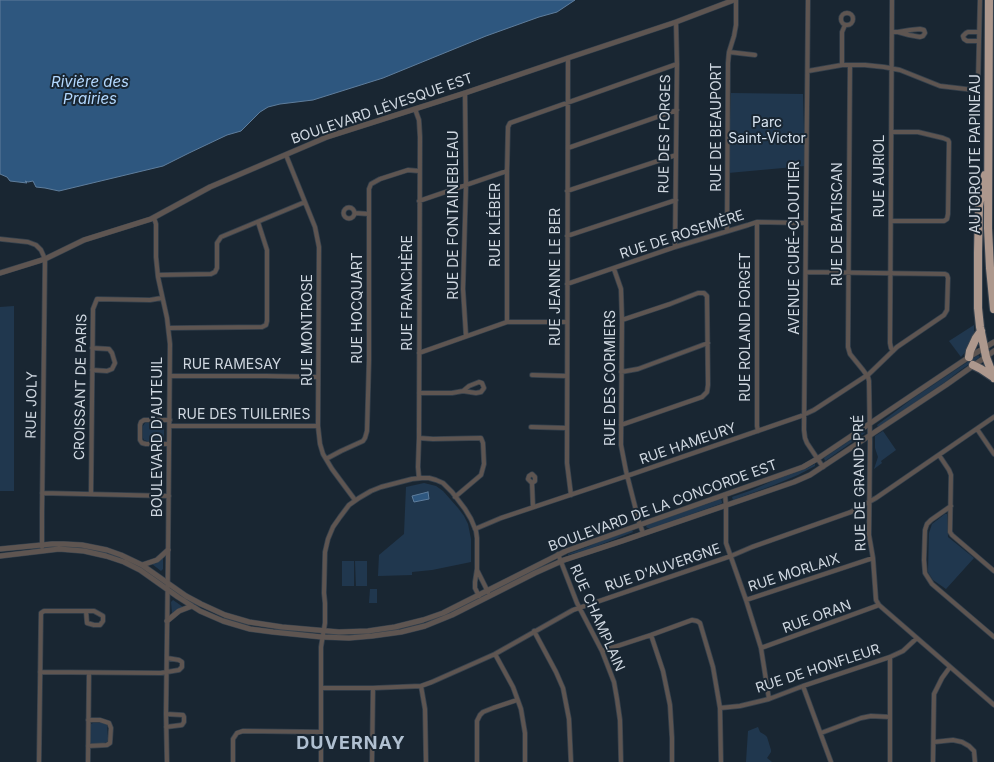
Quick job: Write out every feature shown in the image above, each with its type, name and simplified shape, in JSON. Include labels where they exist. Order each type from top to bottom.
[{"type":"highway","name":"AUTOROUTE PAPINEAU","points":[[989,0],[989,250],[990,278],[994,309]]},
{"type":"highway","points":[[989,148],[979,212],[978,294],[980,331],[990,345],[994,378]]},
{"type":"highway","points":[[969,358],[970,351],[980,331]]},
{"type":"highway","points":[[973,366],[994,378]]},
{"type":"street","name":"BOULEVARD LÉVESQUE EST","points":[[0,273],[45,259],[84,240],[154,218],[210,187],[327,137],[465,93],[676,22],[735,0]]},
{"type":"street","name":"RUE DE BEAUPORT","points":[[727,231],[728,63],[729,52],[736,25],[735,0]]},
{"type":"street","name":"AVENUE CURÉ-CLOUTIER","points":[[808,0],[804,415],[805,438],[823,467]]},
{"type":"street","name":"RUE AURIOL","points":[[892,0],[890,343],[893,351]]},
{"type":"street","points":[[808,71],[842,65],[864,65],[892,68],[940,86],[976,90],[978,86],[980,0]]},
{"type":"street","name":"RUE DES FORGES","points":[[675,247],[677,110],[676,22]]},
{"type":"street","points":[[842,65],[842,32],[845,25]]},
{"type":"street","points":[[892,32],[920,29],[924,30],[925,33],[920,37],[898,32]]},
{"type":"street","points":[[979,32],[968,32],[963,36],[967,41],[979,41]]},
{"type":"street","points":[[729,52],[755,55]]},
{"type":"street","name":"RUE JEANNE LE BER","points":[[568,58],[567,463],[571,495]]},
{"type":"street","points":[[568,102],[677,64]]},
{"type":"street","name":"RUE DE BATISCAN","points":[[850,66],[848,350],[867,375]]},
{"type":"street","name":"RUE DE FONTAINEBLEAU","points":[[465,93],[466,185],[463,289],[466,336]]},
{"type":"street","name":"RUE KLÉBER","points":[[507,322],[508,127],[510,122],[568,102]]},
{"type":"street","name":"RUE FRANCHÈRE","points":[[415,109],[419,120],[420,137],[419,478]]},
{"type":"street","points":[[568,148],[677,110]]},
{"type":"street","points":[[891,221],[945,220],[948,217],[949,142],[947,139],[918,132],[892,132]]},
{"type":"street","name":"RUE MONTROSE","points":[[286,155],[315,226],[319,247],[318,426],[320,444],[332,469],[355,500]]},
{"type":"street","points":[[568,191],[676,155]]},
{"type":"street","name":"RUE HOCQUART","points":[[326,459],[366,438],[369,360],[369,188],[371,184],[380,179],[408,170],[420,171]]},
{"type":"street","points":[[419,201],[507,171]]},
{"type":"street","points":[[568,236],[676,200]]},
{"type":"street","points":[[158,275],[211,274],[215,272],[217,268],[217,243],[221,237],[305,202]]},
{"type":"street","points":[[355,213],[369,214]]},
{"type":"street","name":"BOULEVARD D'AUTEUIL","points":[[154,218],[156,224],[156,257],[158,275],[169,328],[170,344],[166,762]]},
{"type":"street","points":[[169,328],[262,327],[266,325],[267,250],[258,222]]},
{"type":"street","name":"RUE DE ROSEMÈRE","points":[[568,284],[675,247],[757,222],[806,223]]},
{"type":"street","name":"RUE ROLAND FORGET","points":[[757,222],[758,431]]},
{"type":"street","points":[[0,239],[28,242],[36,245],[41,250],[45,259]]},
{"type":"street","name":"RUE JOLY","points":[[43,548],[42,493],[45,259]]},
{"type":"street","name":"RUE DES CORMIERS","points":[[614,269],[621,289],[621,445],[627,476],[643,533]]},
{"type":"street","points":[[806,272],[890,273]]},
{"type":"street","name":"RUE HAMEURY","points":[[475,529],[501,518],[758,431],[814,410],[878,367],[900,345],[947,312],[947,275],[890,273]]},
{"type":"street","points":[[621,425],[702,397],[707,392],[707,296],[704,293],[698,293],[622,320]]},
{"type":"street","name":"CROISSANT DE PARIS","points":[[90,494],[93,309],[97,299],[150,300],[162,298]]},
{"type":"street","points":[[419,353],[507,322],[567,322]]},
{"type":"street","points":[[621,372],[638,368],[708,343]]},
{"type":"street","name":"BOULEVARD DE LA CONCORDE EST","points":[[0,549],[43,548],[74,550],[93,552],[110,557],[140,570],[192,606],[205,613],[250,629],[268,632],[323,634],[374,631],[396,627],[423,620],[479,598],[558,554],[568,550],[806,466],[990,345]]},
{"type":"street","points":[[92,348],[109,349],[115,363],[112,369],[106,372],[92,370]]},
{"type":"street","name":"BOULEVARD DE LA CONCORDE EST","points":[[488,593],[560,561],[810,475],[991,354]]},
{"type":"street","points":[[532,375],[567,376]]},
{"type":"street","name":"RUE DE GRAND-PRÉ","points":[[867,375],[869,381],[870,424],[869,535],[876,600],[880,605]]},
{"type":"street","name":"RUE RAMESAY","points":[[170,376],[318,377]]},
{"type":"street","points":[[419,393],[452,393],[463,391]]},
{"type":"street","name":"RUE D'AUVERGNE","points":[[321,688],[421,686],[432,682],[495,654],[573,610],[731,556],[752,547],[851,512],[869,502],[994,416]]},
{"type":"street","points":[[169,444],[142,443],[140,440],[140,425],[144,420],[170,420]]},
{"type":"street","name":"RUE DES TUILERIES","points":[[170,426],[318,426]]},
{"type":"street","points":[[531,427],[567,428]]},
{"type":"street","points":[[977,429],[994,454]]},
{"type":"street","points":[[419,438],[480,438],[483,443],[484,464],[481,475],[455,497]]},
{"type":"street","points":[[939,455],[951,475],[950,532],[994,571]]},
{"type":"street","points":[[320,762],[321,647],[325,623],[324,570],[326,544],[338,519],[347,508],[355,500],[378,488],[419,478],[429,478],[439,481],[447,487],[468,514],[475,529],[477,536],[477,569],[475,588],[479,598]]},
{"type":"street","points":[[532,483],[533,507]]},
{"type":"street","points":[[42,493],[169,496]]},
{"type":"street","points":[[725,495],[726,542],[761,648],[769,699]]},
{"type":"street","points":[[951,506],[927,524],[925,530],[925,573],[932,584],[994,637]]},
{"type":"street","name":"BOULEVARD DE LA CONCORDE EST","points":[[0,556],[72,544],[97,548],[121,555],[142,565],[196,602],[212,610],[249,622],[323,634]]},
{"type":"street","points":[[142,565],[156,560],[168,550]]},
{"type":"street","name":"RUE CHAMPLAIN","points":[[558,554],[580,608],[602,651],[614,682],[620,720],[621,762]]},
{"type":"street","name":"RUE MORLAIX","points":[[746,600],[872,558]]},
{"type":"street","points":[[477,569],[488,593]]},
{"type":"street","points":[[880,605],[994,705]]},
{"type":"street","name":"RUE ORAN","points":[[761,648],[880,605]]},
{"type":"street","points":[[167,621],[179,611],[192,606]]},
{"type":"street","points":[[39,762],[41,613],[44,611],[86,611],[94,611],[103,616],[103,621],[100,625],[87,623],[86,611]]},
{"type":"street","points":[[602,651],[692,620],[700,623],[713,667],[720,708],[721,762]]},
{"type":"street","points":[[534,631],[563,688],[569,719],[571,762]]},
{"type":"street","points":[[651,635],[663,671],[670,704],[672,762]]},
{"type":"street","name":"RUE DE HONFLEUR","points":[[720,708],[740,706],[769,699],[890,657],[903,651],[918,638]]},
{"type":"street","points":[[495,654],[513,687],[521,709],[525,733],[525,762]]},
{"type":"street","points":[[890,657],[890,762]]},
{"type":"street","points":[[40,672],[161,673],[179,670],[182,667],[182,662],[180,660],[167,658]]},
{"type":"street","points":[[933,762],[934,694],[950,666]]},
{"type":"street","points":[[88,762],[89,673]]},
{"type":"street","points":[[421,686],[426,709],[426,762]]},
{"type":"street","points":[[803,686],[831,762]]},
{"type":"street","points":[[372,762],[373,688]]},
{"type":"street","points":[[477,762],[477,721],[480,716],[483,712],[517,700]]},
{"type":"street","points":[[166,714],[182,715],[184,717],[182,726],[166,727]]},
{"type":"street","points":[[821,733],[861,718],[871,716],[890,717]]},
{"type":"street","points":[[88,720],[100,720],[109,723],[111,728],[110,743],[106,745],[88,746]]},
{"type":"street","points":[[232,762],[233,739],[237,733],[244,731],[321,732]]},
{"type":"street","points":[[934,742],[953,740],[962,742],[974,751],[975,762]]},
{"type":"green space","name":"Parc Saint-Victor","points":[[731,93],[803,94],[805,166],[728,173]]},
{"type":"green space","points":[[14,306],[14,491],[0,491],[0,307]]},
{"type":"green space","points":[[974,325],[974,332],[971,342],[961,357],[949,341]]},
{"type":"green space","points":[[978,355],[980,357],[878,427],[877,425],[912,399]]},
{"type":"green space","points":[[145,423],[163,424],[163,440],[144,440],[143,426]]},
{"type":"green space","points":[[864,431],[865,433],[825,461],[824,458]]},
{"type":"green space","points":[[883,431],[896,450],[881,461],[882,463],[874,469],[878,457],[875,448],[875,436]]},
{"type":"green space","points":[[815,464],[815,466],[798,475],[733,500],[732,497]]},
{"type":"green space","points":[[424,483],[436,486],[443,491],[464,516],[468,524],[471,539],[471,562],[432,570],[412,572],[412,575],[378,576],[379,555],[404,534],[406,487]]},
{"type":"green space","points":[[721,499],[722,503],[720,504],[650,529],[646,527],[649,524]]},
{"type":"green space","points":[[947,514],[948,537],[974,558],[946,589],[933,580],[928,572],[929,533],[932,524]]},
{"type":"green space","points":[[632,530],[633,532],[587,550],[568,555],[610,537]]},
{"type":"green space","points":[[162,558],[163,569],[161,571],[152,564],[157,563]]},
{"type":"green space","points":[[342,561],[354,561],[354,586],[342,586]]},
{"type":"green space","points":[[355,561],[367,561],[367,586],[356,586]]},
{"type":"green space","points":[[370,589],[377,589],[377,603],[369,603]]},
{"type":"green space","points":[[173,600],[183,607],[172,613],[171,602]]},
{"type":"green space","points":[[93,723],[107,724],[107,742],[92,745],[90,742],[90,725]]},
{"type":"green space","points":[[758,727],[760,732],[767,737],[771,752],[767,758],[772,762],[746,762],[748,731]]},
{"type":"water","name":"Rivière des Prairies","points":[[0,0],[575,0],[557,12],[486,36],[383,78],[313,100],[268,107],[260,112],[241,131],[227,135],[163,166],[59,191],[36,187],[33,181],[25,181],[27,183],[10,181],[7,177],[0,174]]},
{"type":"water","points":[[428,492],[429,499],[414,502],[412,496]]},
{"type":"district","name":"DUVERNAY","points":[[351,744]]}]
